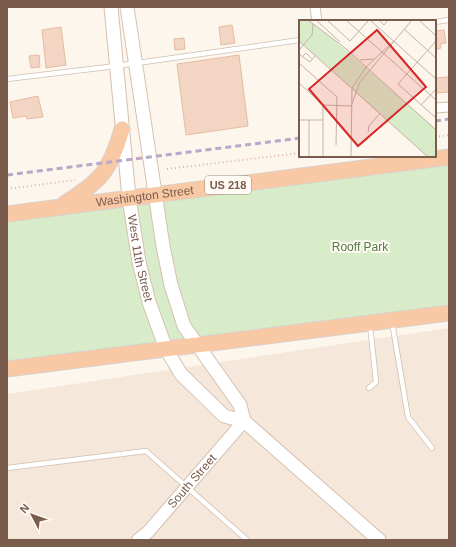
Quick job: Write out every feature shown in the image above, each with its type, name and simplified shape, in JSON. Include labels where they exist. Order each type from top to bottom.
[{"type":"highway","points":[[60,207],[89,188],[101,177],[113,158],[122,129]]},
{"type":"highway","name":"Washington Street","points":[[7,214],[449,157]]},
{"type":"highway","points":[[7,369],[449,313]]},
{"type":"main road","name":"West 11th Street","points":[[111,7],[129,198],[143,282],[166,349],[181,374],[224,416],[244,421],[379,540]]},
{"type":"main road","name":"West 11th Street","points":[[127,7],[157,194],[163,246],[171,285],[184,326],[240,405],[244,421]]},
{"type":"street","points":[[315,7],[317,20]]},
{"type":"street","points":[[436,108],[449,106]]},
{"type":"street","name":"South Street","points":[[138,540],[148,532],[244,421]]},
{"type":"lane","points":[[436,22],[449,20]]},
{"type":"lane","points":[[7,79],[116,66],[299,40]]},
{"type":"lane","points":[[392,320],[408,417],[432,448]]},
{"type":"lane","points":[[368,388],[376,382],[370,323]]},
{"type":"lane","points":[[7,468],[146,451],[246,540]]},
{"type":"path","points":[[436,137],[449,135]]},
{"type":"path","points":[[167,169],[299,153]]},
{"type":"path","points":[[7,189],[76,180]]},
{"type":"shaded area","points":[[449,328],[449,540],[7,540],[7,394]]},
{"type":"green space","name":"Rooff Park","points":[[449,157],[449,313],[7,369],[7,214]]},
{"type":"building","points":[[232,25],[235,43],[221,45],[219,27]]},
{"type":"building","points":[[61,27],[66,65],[46,68],[42,30]]},
{"type":"building","points":[[444,30],[446,43],[440,44],[441,48],[436,50],[436,31]]},
{"type":"building","points":[[184,38],[185,49],[175,50],[174,39]]},
{"type":"building","points":[[39,55],[40,67],[31,68],[29,56]]},
{"type":"building","points":[[239,55],[248,126],[186,135],[177,64]]},
{"type":"building","points":[[448,77],[449,92],[437,93],[436,78]]},
{"type":"building","points":[[38,96],[43,117],[27,119],[26,116],[13,118],[10,102]]},
{"type":"railway","points":[[436,121],[449,119]]},
{"type":"railway","points":[[7,175],[299,138]]}]
